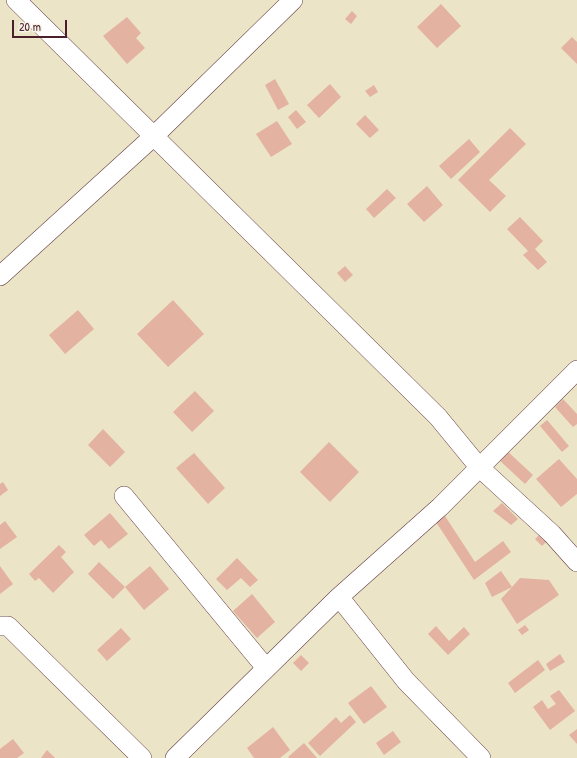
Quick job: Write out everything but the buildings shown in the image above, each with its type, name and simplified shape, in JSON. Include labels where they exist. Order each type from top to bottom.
[{"type":"street","points":[[16,0],[438,418],[479,467],[552,534],[577,562]]},
{"type":"street","points":[[0,276],[154,136],[293,0]]},
{"type":"street","points":[[175,758],[339,597],[440,507],[577,370]]},
{"type":"street","points":[[124,496],[266,668]]},
{"type":"street","points":[[339,597],[406,681],[481,758]]},
{"type":"street","points":[[0,626],[8,626],[142,758]]}]
